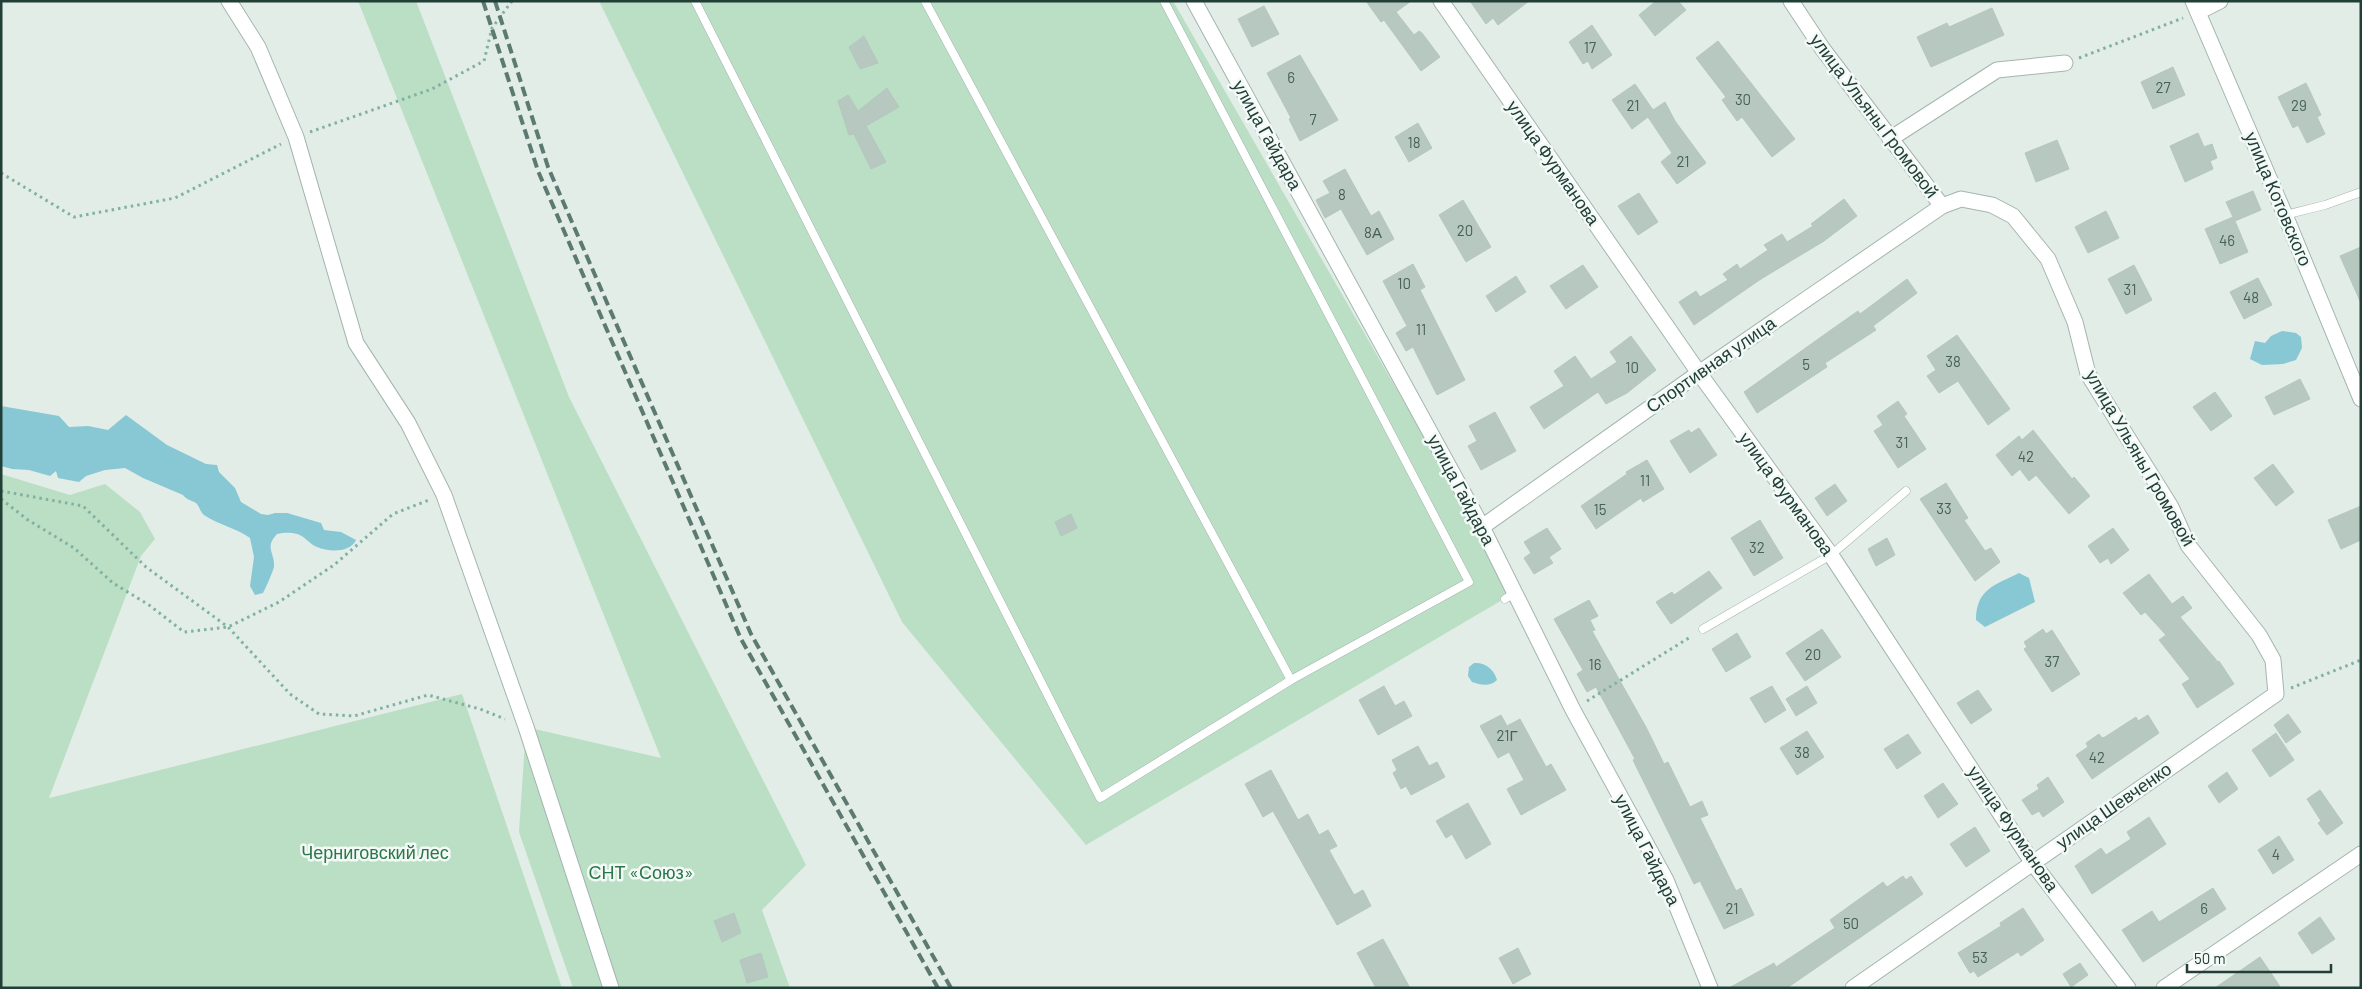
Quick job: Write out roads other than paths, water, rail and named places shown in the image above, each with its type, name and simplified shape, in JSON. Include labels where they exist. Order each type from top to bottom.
[{"type":"street","points":[[229,1],[258,47],[296,137],[356,343],[408,423],[444,495],[526,727],[611,988]]},
{"type":"street","name":"улица Гайдара","points":[[1194,1],[1482,527],[1510,596],[1666,880],[1710,988]]},
{"type":"street","name":"улица Фурманова","points":[[1441,1],[1699,373],[1831,555],[2032,862],[2128,988]]},
{"type":"street","name":"улица Ульяны Громовой","points":[[1791,1],[1822,48],[1942,206],[1961,199],[1992,205],[2013,216],[2048,259],[2075,322],[2088,374],[2171,507],[2188,545],[2259,635],[2273,660],[2276,694]]},
{"type":"street","points":[[2195,7],[2220,1]]},
{"type":"street","name":"улица Котовского","points":[[2195,7],[2285,215],[2361,399]]},
{"type":"street","points":[[1890,139],[1997,70],[2066,63]]},
{"type":"street","name":"Спортивная улица","points":[[1482,527],[1699,373],[1942,206]]},
{"type":"street","name":"улица Шевченко","points":[[1853,988],[1871,983],[2032,862],[2276,694]]},
{"type":"street","points":[[2164,988],[2361,854]]},
{"type":"lane","points":[[695,1],[1100,798],[1291,680],[1469,582],[1164,1]]},
{"type":"lane","points":[[925,1],[1291,680]]},
{"type":"lane","points":[[2285,215],[2325,206],[2361,192]]},
{"type":"lane","points":[[1704,629],[1831,555],[1906,491]]},
{"type":"water","points":[[2282,331],[2296,333],[2301,337],[2302,348],[2296,360],[2283,364],[2262,365],[2250,359],[2255,341],[2265,343],[2271,336]]},
{"type":"water","points":[[1,406],[59,416],[69,427],[88,426],[108,430],[126,415],[167,445],[206,464],[217,465],[219,472],[235,488],[241,502],[261,514],[287,513],[321,523],[324,530],[341,532],[356,540],[344,549],[327,550],[317,547],[297,534],[277,534],[271,543],[274,567],[268,584],[263,593],[255,595],[250,586],[254,557],[250,538],[204,515],[196,503],[183,495],[125,468],[105,470],[86,476],[79,482],[58,478],[56,471],[50,476],[29,470],[1,466]]},
{"type":"water","points":[[2019,573],[2029,578],[2035,602],[1985,627],[1976,620],[1979,601],[1989,589]]},
{"type":"water","points":[[1474,663],[1488,667],[1494,673],[1497,680],[1482,685],[1472,682],[1468,676],[1469,667]]},
{"type":"railway","points":[[483,1],[538,171],[741,639],[938,988]]},
{"type":"railway","points":[[495,1],[548,167],[751,634],[951,988]]},
{"type":"park label","name":"Черниговский лес","points":[[375,853]]},
{"type":"park label","name":"СНТ «Союз»","points":[[641,873]]}]
